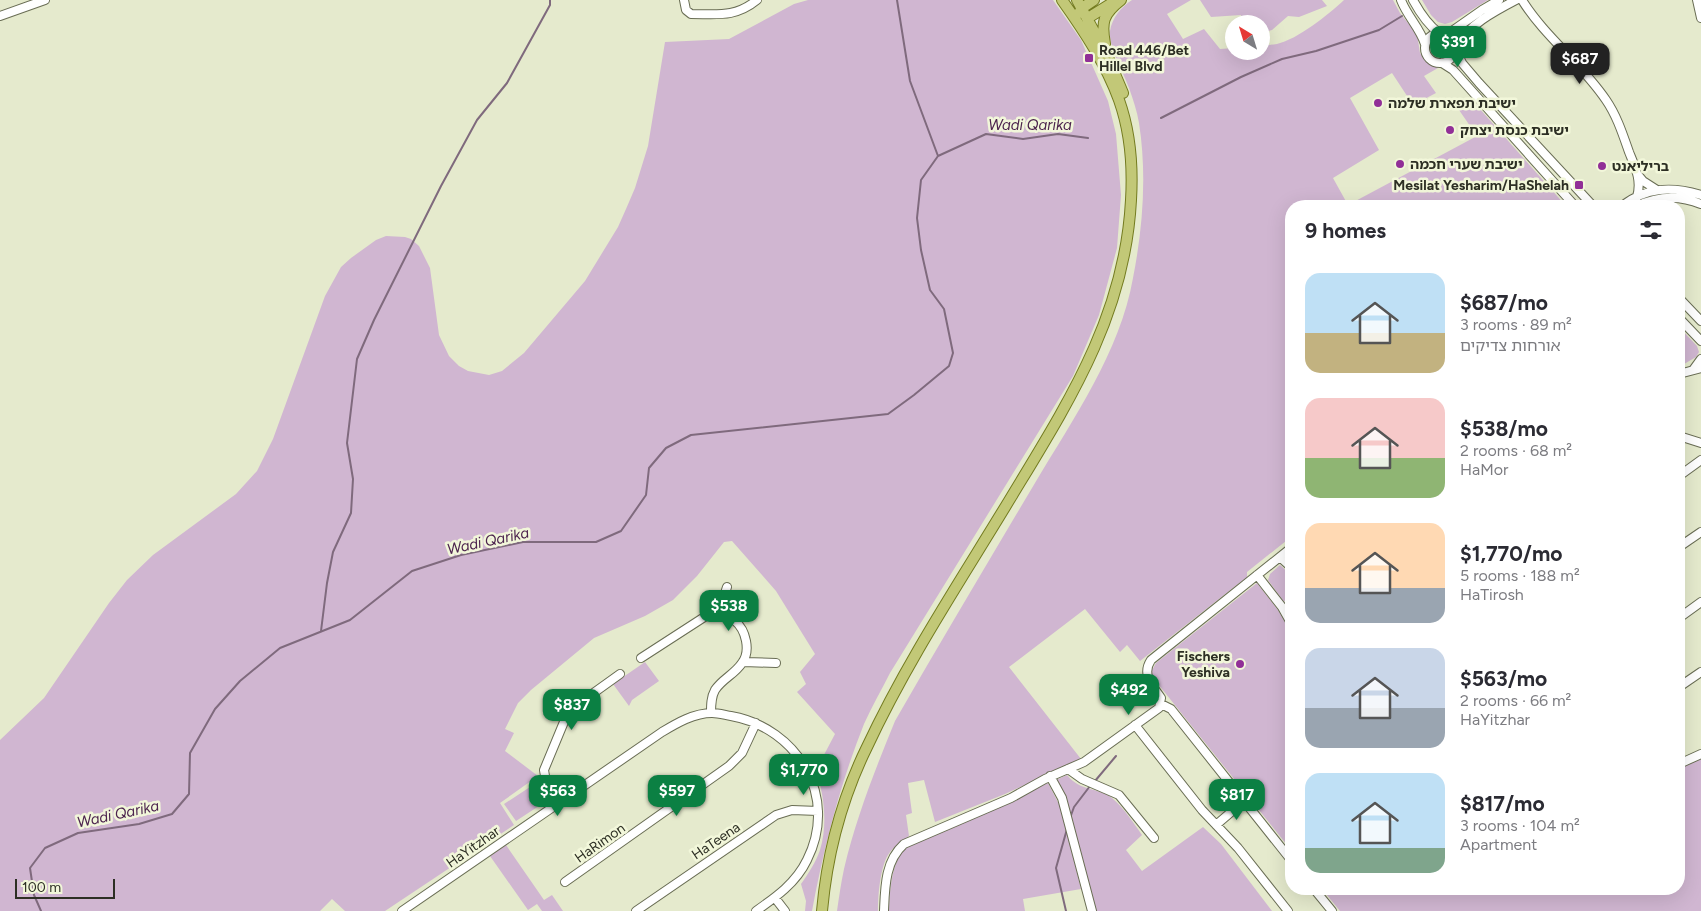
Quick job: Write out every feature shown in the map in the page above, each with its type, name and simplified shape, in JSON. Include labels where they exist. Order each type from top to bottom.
[{"type":"main road","points":[[822,911],[830,854],[846,799],[865,750],[908,669],[1063,410],[1093,353],[1118,284],[1130,219],[1132,174],[1126,133],[1119,101],[1109,77],[1076,18],[1062,0]]},
{"type":"main road","points":[[1079,4],[1094,0]]},
{"type":"main road","points":[[1076,18],[1088,18],[1117,0]]},
{"type":"main road","points":[[1107,55],[1103,35],[1103,20],[1113,6],[1121,0]]},
{"type":"main road","points":[[1076,18],[1079,4]]},
{"type":"main road","points":[[828,911],[836,855],[852,801],[871,752],[913,672],[1068,413],[1099,356],[1124,285],[1136,220],[1138,174],[1129,114],[1117,76],[1079,4]]},
{"type":"street","points":[[0,16],[45,0]]},
{"type":"street","points":[[684,0],[686,10],[691,14],[734,13],[746,8],[757,0]]},
{"type":"street","points":[[1401,0],[1410,18],[1422,33],[1426,54],[1429,59],[1442,63],[1453,70],[1570,200]]},
{"type":"street","points":[[1413,0],[1425,19],[1441,33],[1452,38],[1462,63],[1479,83],[1587,200]]},
{"type":"street","points":[[1425,44],[1430,36],[1452,31],[1499,0]]},
{"type":"street","points":[[1442,63],[1451,59],[1459,40],[1467,33],[1486,17],[1516,0]]},
{"type":"street","points":[[1522,0],[1584,72],[1614,112],[1637,174],[1639,182],[1637,197]]},
{"type":"street","points":[[1698,0],[1701,18]]},
{"type":"street","points":[[1637,174],[1643,181],[1657,190]]},
{"type":"street","points":[[1632,200],[1657,190],[1680,189],[1701,195]]},
{"type":"street","points":[[1654,200],[1670,197],[1686,199],[1701,204]]},
{"type":"street","points":[[1685,305],[1701,322]]},
{"type":"street","points":[[1685,324],[1701,341]]},
{"type":"street","points":[[1693,370],[1701,359]]},
{"type":"street","points":[[1685,372],[1701,368]]},
{"type":"street","points":[[1685,438],[1701,443]]},
{"type":"street","points":[[1685,472],[1701,460]]},
{"type":"street","points":[[1685,543],[1701,532]]},
{"type":"street","points":[[884,911],[886,882],[891,858],[904,844],[1011,798],[1050,776],[1094,756],[1159,708],[1161,698],[1146,672],[1151,660],[1285,553]]},
{"type":"street","points":[[1280,557],[1285,562]]},
{"type":"street","points":[[1258,575],[1285,612]]},
{"type":"street","points":[[718,614],[726,587]]},
{"type":"street","points":[[1685,614],[1701,602]]},
{"type":"street","points":[[641,658],[709,614],[727,616],[736,622],[741,628],[747,646],[744,662],[714,691],[711,699],[711,713],[737,717],[756,724],[780,737],[801,760],[808,772],[816,793],[818,810],[815,836],[806,862],[791,884],[756,911]]},
{"type":"street","points":[[744,662],[776,663]]},
{"type":"street","points":[[1685,683],[1701,672]]},
{"type":"street","points":[[558,804],[547,788],[544,770],[566,717],[574,707],[620,674]]},
{"type":"street","points":[[1161,704],[1171,709],[1285,852]]},
{"type":"street","name":"HaYitzhar","points":[[402,911],[674,725],[686,719],[711,713]]},
{"type":"street","name":"HaRimon","points":[[565,882],[729,766],[742,753],[756,724]]},
{"type":"street","points":[[1135,725],[1202,810],[1238,848],[1288,911]]},
{"type":"street","points":[[1685,761],[1701,754]]},
{"type":"street","points":[[1068,769],[1082,779],[1119,796],[1154,838]]},
{"type":"street","points":[[1050,776],[1062,798],[1092,911]]},
{"type":"street","points":[[1216,825],[1244,801]]},
{"type":"street","name":"HaTeena","points":[[636,911],[776,815],[792,810],[818,810]]},
{"type":"street","points":[[1319,895],[1332,911]]},
{"type":"street","points":[[775,898],[785,911]]},
{"type":"shaded area","points":[[808,0],[1053,0],[1081,40],[1108,101],[1116,134],[1121,195],[1117,248],[1099,315],[1073,376],[890,673],[867,717],[847,770],[822,863],[812,911],[805,911],[806,901],[801,884],[820,850],[824,830],[824,810],[816,770],[835,734],[797,692],[806,684],[800,672],[815,654],[776,591],[732,541],[724,542],[697,576],[673,600],[645,616],[594,638],[518,703],[505,729],[514,733],[505,751],[538,776],[500,803],[514,825],[385,911],[345,911],[332,899],[320,911],[0,911],[0,740],[44,698],[127,580],[153,555],[236,494],[257,471],[273,439],[325,296],[341,267],[376,240],[386,236],[411,239],[419,246],[430,268],[439,335],[449,356],[459,366],[468,371],[489,375],[502,371],[524,353],[585,281],[618,227],[635,188],[648,146],[665,42],[729,39],[794,4]]},
{"type":"shaded area","points":[[1132,0],[1191,0],[1167,14],[1183,39],[1204,29],[1220,49],[1225,49],[1225,60],[1270,60],[1270,45],[1285,41],[1303,32],[1344,0],[1393,0],[1400,13],[1417,34],[1420,53],[1427,61],[1438,68],[1424,76],[1436,93],[1413,105],[1392,73],[1350,98],[1379,150],[1333,178],[1345,200],[1285,200],[1285,542],[1247,572],[1247,577],[1140,661],[1127,645],[1120,652],[1085,609],[1009,667],[1081,759],[1005,794],[935,822],[924,780],[908,783],[912,813],[906,815],[909,836],[892,849],[885,861],[880,882],[878,911],[837,911],[844,869],[854,831],[895,721],[1079,410],[1106,359],[1127,305],[1139,239],[1143,200],[1143,162],[1137,114],[1129,88],[1111,44],[1110,31],[1118,13]]},
{"type":"shaded area","points":[[1200,0],[1322,0],[1327,6],[1299,17],[1288,16],[1270,31],[1270,15],[1225,15],[1211,17]]},
{"type":"shaded area","points":[[1422,0],[1488,0],[1452,22],[1445,24],[1438,22],[1431,15]]},
{"type":"shaded area","points":[[1472,100],[1561,200],[1357,200],[1477,136],[1459,110]]},
{"type":"shaded area","points":[[1685,333],[1697,346],[1699,352],[1696,357],[1685,363]]},
{"type":"shaded area","points":[[1280,565],[1285,570],[1284,602],[1268,580],[1270,574]]},
{"type":"shaded area","points":[[1257,583],[1278,610],[1285,622],[1285,843],[1150,674],[1156,663]]},
{"type":"shaded area","points":[[645,662],[659,681],[632,700],[629,706],[613,684]]},
{"type":"shaded area","points":[[1701,759],[1701,911],[1340,911],[1327,895],[1685,895],[1685,766]]},
{"type":"shaded area","points":[[1067,775],[1083,787],[1101,792],[1112,798],[1128,815],[1142,835],[1126,850],[1142,871],[1203,827],[1221,844],[1272,911],[1094,911],[1067,799],[1056,780]]},
{"type":"shaded area","points":[[1048,783],[1061,808],[1081,889],[1023,899],[1025,911],[889,911],[894,870],[905,847]]},
{"type":"shaded area","points":[[530,787],[542,804],[516,821],[504,804]]},
{"type":"shaded area","points":[[506,845],[544,900],[552,895],[563,911],[542,911],[537,904],[528,910],[490,856]]},
{"type":"waterway","points":[[321,631],[333,552],[351,513],[353,479],[347,443],[357,359],[374,320],[441,186],[477,120],[507,83],[550,5],[550,0]]},
{"type":"waterway","points":[[897,0],[910,81],[938,156]]},
{"type":"waterway","name":"Wadi Qarika","points":[[1161,118],[1241,77],[1282,59],[1316,51],[1379,30],[1402,16]]},
{"type":"waterway","name":"Wadi Qarika","points":[[41,911],[34,895],[30,868],[45,848],[78,833],[139,824],[172,814],[189,794],[190,753],[215,709],[240,681],[280,648],[350,620],[412,571],[461,555],[523,542],[596,542],[621,531],[646,495],[649,468],[666,448],[691,435],[888,414],[914,395],[949,366],[953,353],[944,309],[930,290],[921,250],[917,218],[921,180],[938,156],[986,134],[1023,139],[1058,134],[1088,138]]},
{"type":"waterway","points":[[1095,781],[1116,756]]},
{"type":"waterway","points":[[1070,818],[1074,807],[1090,786]]},
{"type":"waterway","points":[[1066,911],[1056,868],[1067,829]]},
{"type":"place","name":"Road 446/Bet Hillel Blvd","points":[[1089,58]]},
{"type":"place","name":"ישיבת תפארת שלמה","points":[[1378,103]]},
{"type":"place","name":"ישיבת כנסת יצחק","points":[[1450,130]]},
{"type":"place","name":"ישיבת שערי חכמה","points":[[1400,164]]},
{"type":"place","name":"בריליאנט","points":[[1602,166]]},
{"type":"place","name":"Mesilat Yesharim/HaShelah","points":[[1579,185]]},
{"type":"place","name":"Fischers Yeshiva","points":[[1240,664]]}]
